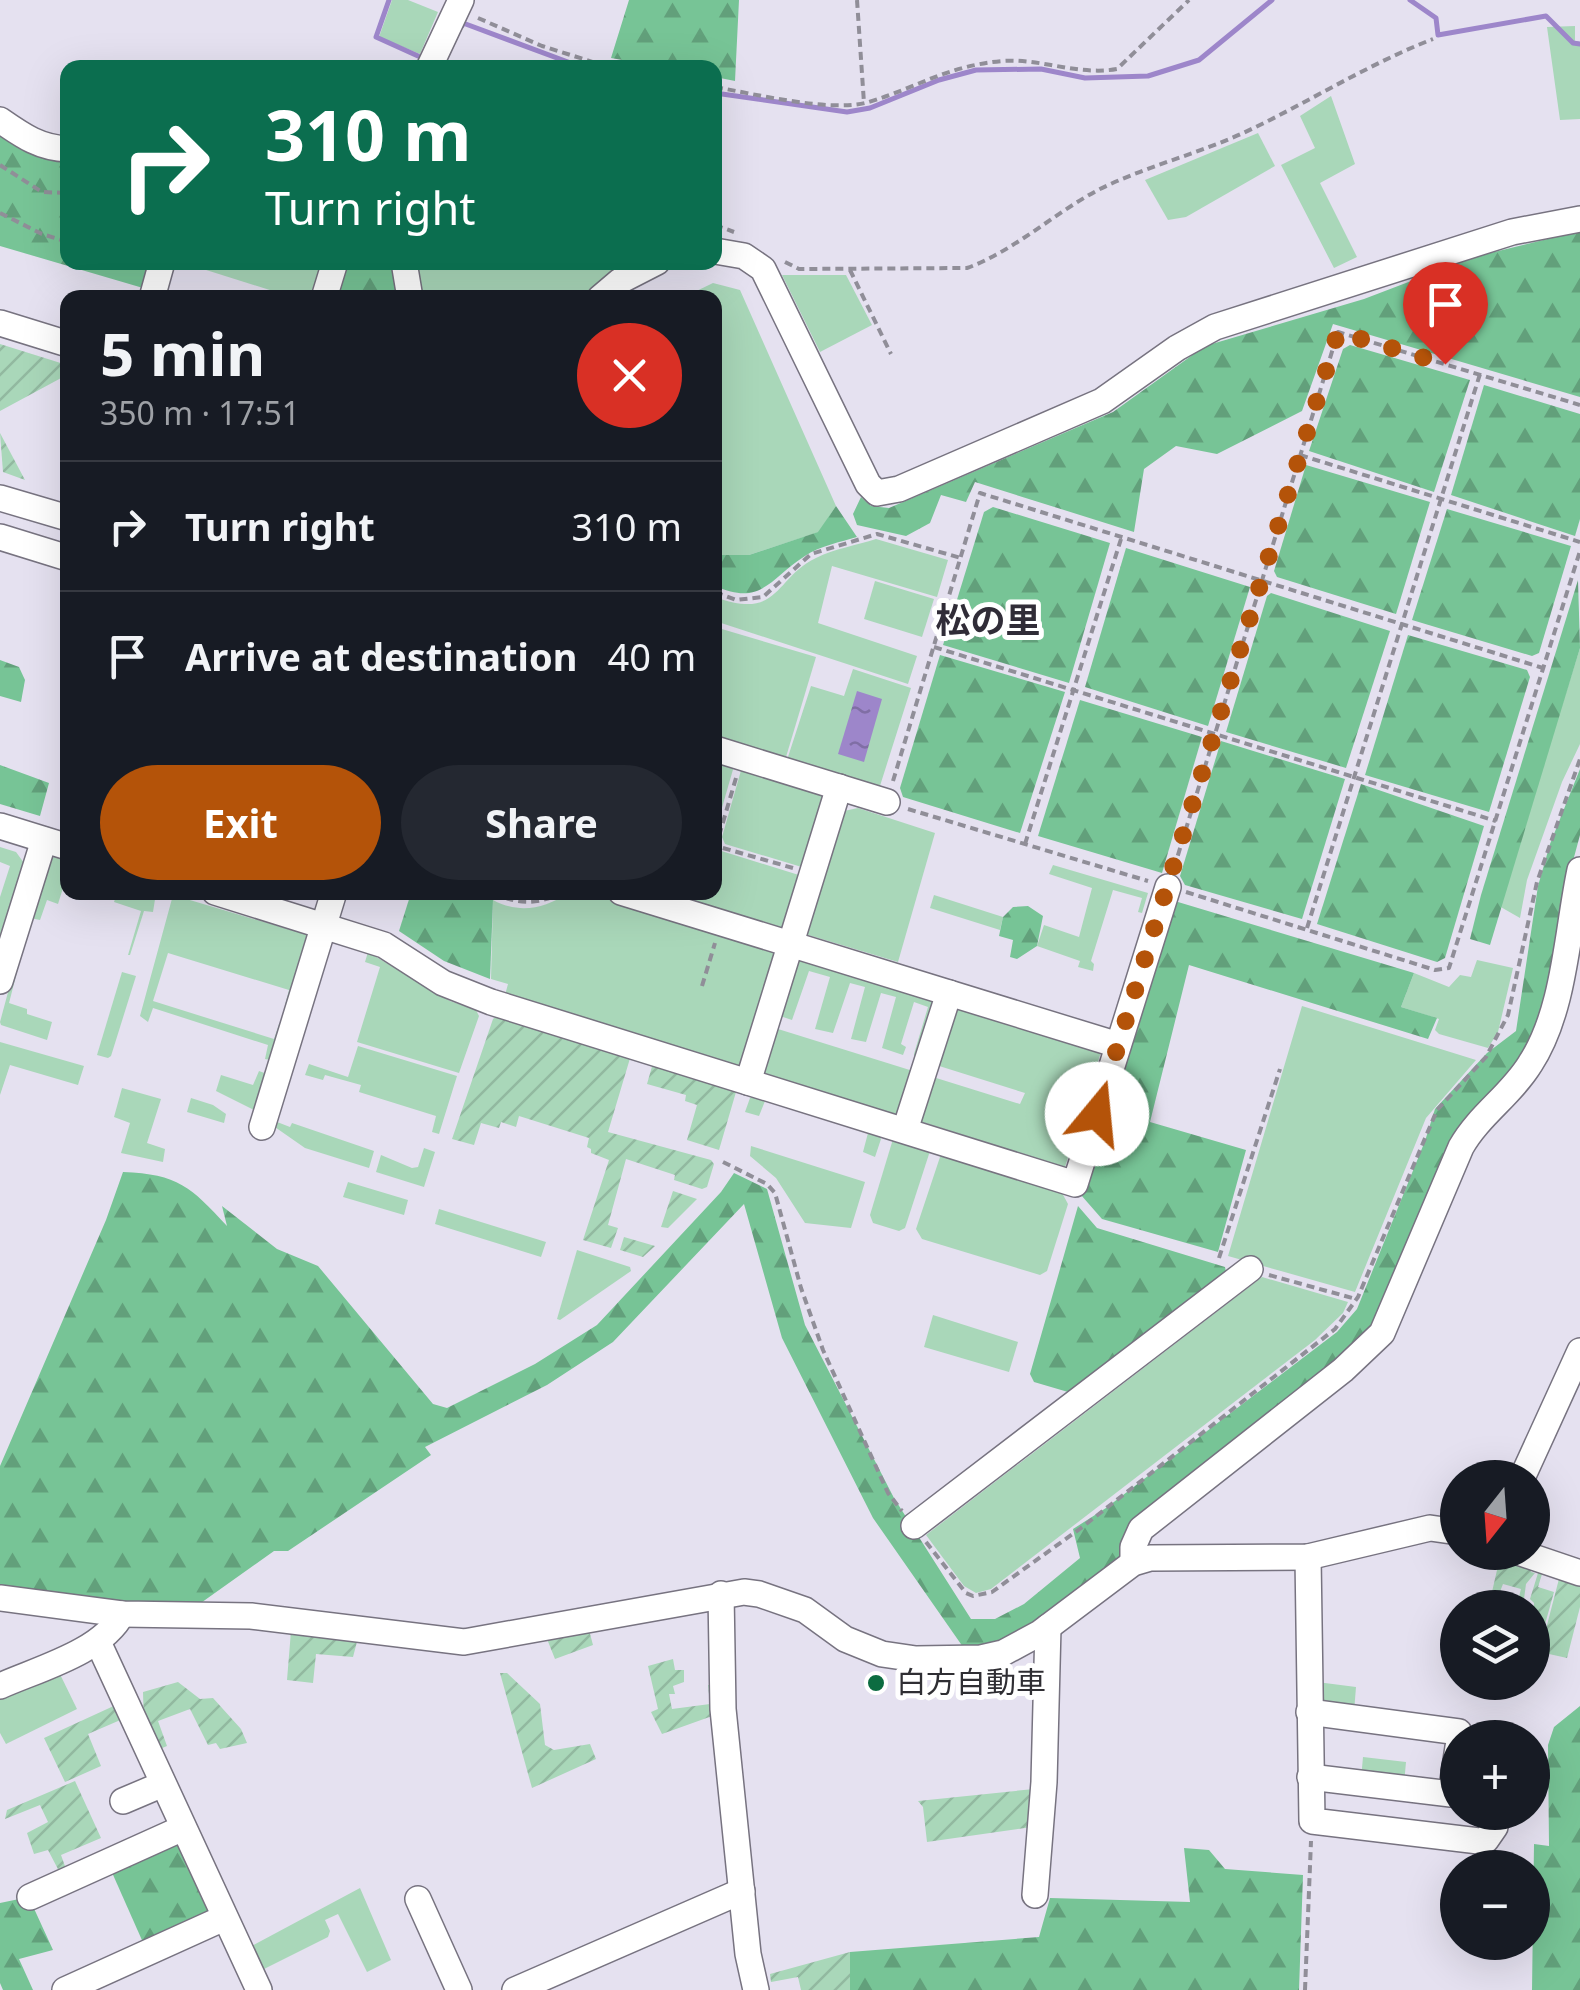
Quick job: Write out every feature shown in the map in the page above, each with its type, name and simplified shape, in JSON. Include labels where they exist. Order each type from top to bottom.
[{"type":"street","points":[[433,60],[458,5]]},
{"type":"street","points":[[0,120],[31,142],[60,148]]},
{"type":"street","points":[[722,252],[744,256],[763,269],[868,484],[877,494],[898,490],[1102,401],[1177,348],[1215,327],[1512,232],[1580,219]]},
{"type":"street","points":[[610,290],[642,270]]},
{"type":"street","points":[[0,324],[60,342]]},
{"type":"street","points":[[0,498],[60,516]]},
{"type":"street","points":[[0,537],[60,556]]},
{"type":"street","points":[[722,751],[886,802]]},
{"type":"street","points":[[748,1082],[840,787]]},
{"type":"street","points":[[0,826],[56,844],[0,981]]},
{"type":"street","points":[[1133,1563],[1133,1547],[1142,1529],[1353,1362],[1382,1333],[1460,1147],[1471,1129],[1530,1066],[1547,1032],[1580,870]]},
{"type":"street","points":[[241,900],[384,945],[461,992],[1075,1184],[1168,887]]},
{"type":"street","points":[[262,1126],[292,1018],[332,900]]},
{"type":"street","points":[[647,900],[1118,1045]]},
{"type":"street","points":[[906,1130],[949,993]]},
{"type":"street","points":[[914,1526],[1250,1269]]},
{"type":"street","points":[[1530,1460],[1580,1351]]},
{"type":"street","points":[[0,1598],[122,1614],[251,1616],[464,1642],[744,1592],[805,1610],[864,1648],[916,1659],[982,1658],[1003,1652],[1048,1627],[1133,1563],[1170,1556],[1308,1558],[1430,1528],[1440,1529]]},
{"type":"street","points":[[1308,1558],[1312,1822],[1486,1840],[1494,1830]]},
{"type":"street","points":[[1550,1563],[1580,1573]]},
{"type":"street","points":[[720,1594],[724,1709],[748,1954],[756,1990]]},
{"type":"street","points":[[0,1686],[98,1642],[114,1630],[122,1614]]},
{"type":"street","points":[[1035,1896],[1044,1782],[1048,1627]]},
{"type":"street","points":[[98,1642],[259,1990]]},
{"type":"street","points":[[1310,1712],[1440,1729]]},
{"type":"street","points":[[1310,1777],[1440,1793]]},
{"type":"street","points":[[123,1801],[163,1784]]},
{"type":"street","points":[[30,1897],[183,1828]]},
{"type":"street","points":[[515,1990],[742,1891]]},
{"type":"street","points":[[418,1899],[458,1990]]},
{"type":"street","points":[[65,1990],[224,1918]]},
{"type":"path","points":[[857,0],[864,103]]},
{"type":"path","points":[[722,88],[831,104],[864,103],[965,65],[1027,60],[1082,70],[1117,70],[1189,0]]},
{"type":"path","points":[[458,5],[542,46],[587,60]]},
{"type":"path","points":[[775,254],[798,269],[966,268],[988,260],[1074,203],[1114,182],[1234,136],[1392,55],[1433,39]]},
{"type":"path","points":[[0,165],[42,192],[60,193]]},
{"type":"path","points":[[0,213],[60,240]]},
{"type":"path","points":[[722,227],[744,236]]},
{"type":"path","points":[[850,270],[891,354]]},
{"type":"path","points":[[1168,887],[1338,332],[1580,405]]},
{"type":"path","points":[[1307,930],[1480,374]]},
{"type":"path","points":[[1300,455],[1580,542]]},
{"type":"path","points":[[1543,668],[980,494],[886,802],[1435,970],[1446,970],[1452,963],[1580,551]]},
{"type":"path","points":[[722,595],[736,600],[763,597],[812,554],[876,534],[961,558]]},
{"type":"path","points":[[1026,844],[1122,537]]},
{"type":"path","points":[[934,647],[1496,820]]},
{"type":"path","points":[[722,825],[742,757]]},
{"type":"path","points":[[723,1162],[767,1184],[775,1193],[800,1288],[823,1350],[888,1493],[966,1593],[974,1596],[992,1592],[1081,1528],[1335,1329],[1356,1300],[1426,1130],[1437,1110],[1486,1056],[1508,1015],[1541,868],[1580,759]]},
{"type":"path","points":[[722,848],[812,874]]},
{"type":"path","points":[[506,900],[520,903],[545,900]]},
{"type":"path","points":[[702,986],[721,923]]},
{"type":"path","points":[[1219,1258],[1280,1069]]},
{"type":"path","points":[[1250,1269],[1356,1300]]},
{"type":"path","points":[[1305,1990],[1312,1822]]},
{"type":"green space","points":[[392,0],[408,0],[438,12],[420,54],[379,37]]},
{"type":"green space","points":[[629,0],[739,0],[735,81],[722,78],[722,60],[611,58]]},
{"type":"green space","points":[[1575,26],[1575,41],[1580,42],[1580,119],[1560,120],[1547,27]]},
{"type":"green space","points":[[1331,96],[1355,164],[1320,183],[1357,257],[1334,268],[1281,165],[1315,148],[1300,116]]},
{"type":"green space","points":[[0,127],[60,153],[60,264],[0,246]]},
{"type":"green space","points":[[1258,133],[1275,166],[1186,217],[1168,220],[1145,180]]},
{"type":"green space","points":[[1580,231],[1580,397],[1333,324],[1302,411],[1217,454],[1176,446],[1144,469],[1134,532],[975,482],[966,502],[941,495],[930,523],[906,536],[857,525],[853,514],[861,497],[871,506],[889,508],[1113,412],[1205,346],[1364,299],[1474,257]]},
{"type":"green space","points":[[82,270],[149,270],[143,288]]},
{"type":"green space","points":[[206,270],[320,270],[316,290],[270,290]]},
{"type":"green space","points":[[342,270],[396,270],[400,290],[336,290]]},
{"type":"green space","points":[[417,270],[622,270],[591,290],[421,290]]},
{"type":"green space","points":[[782,275],[846,275],[872,325],[820,352]]},
{"type":"green space","points":[[713,283],[740,290],[836,506],[819,532],[749,555],[722,555],[722,290],[699,290]]},
{"type":"green space","points":[[0,344],[60,363],[60,379],[0,411]]},
{"type":"green space","points":[[1350,345],[1470,380],[1434,492],[1309,451],[1343,349]]},
{"type":"green space","points":[[1484,385],[1580,414],[1580,519],[1575,536],[1451,495]]},
{"type":"green space","points":[[0,433],[25,480],[3,472]]},
{"type":"green space","points":[[1306,465],[1430,502],[1396,614],[1277,577],[1274,571]]},
{"type":"green space","points":[[836,506],[857,537],[811,553],[755,592],[722,589],[722,555],[749,555],[818,532]]},
{"type":"green space","points":[[993,507],[1110,543],[1069,683],[943,645],[984,512]]},
{"type":"green space","points":[[1447,509],[1571,546],[1539,653],[1532,656],[1412,620]]},
{"type":"green space","points":[[876,539],[948,560],[937,597],[832,566],[818,623],[917,656],[908,684],[722,623],[722,599],[752,604],[764,600],[802,566]]},
{"type":"green space","points":[[1126,548],[1250,587],[1208,726],[1085,687]]},
{"type":"green space","points":[[1578,580],[1580,648],[1490,945],[1470,939]]},
{"type":"green space","points":[[875,581],[934,599],[922,637],[864,619]]},
{"type":"green space","points":[[1271,593],[1390,631],[1346,768],[1226,732]]},
{"type":"green space","points":[[722,629],[816,657],[786,757],[722,738]]},
{"type":"green space","points":[[1408,635],[1527,670],[1530,677],[1489,812],[1365,775]]},
{"type":"green space","points":[[1580,648],[1580,744],[1527,880],[1520,918],[1499,906]]},
{"type":"green space","points":[[940,655],[1065,692],[1020,833],[903,797],[900,788]]},
{"type":"green space","points":[[0,660],[19,667],[25,680],[21,702],[0,696]]},
{"type":"green space","points":[[853,669],[911,688],[879,789],[787,760],[811,686],[844,696]]},
{"type":"green space","points":[[1080,700],[1202,737],[1162,873],[1038,836]]},
{"type":"green space","points":[[1221,741],[1345,779],[1302,919],[1185,885],[1180,876]]},
{"type":"green space","points":[[722,763],[734,766],[722,808]]},
{"type":"green space","points":[[0,765],[49,783],[40,816],[0,804]]},
{"type":"green space","points":[[742,767],[829,797],[805,868],[725,844],[722,837]]},
{"type":"green space","points":[[1580,769],[1580,835],[1537,1034],[1518,1064],[1463,1122],[1367,1336],[1133,1524],[1119,1561],[1025,1631],[1002,1642],[963,1647],[873,1518],[782,1338],[744,1204],[613,1342],[547,1385],[425,1447],[431,1455],[288,1551],[274,1551],[198,1605],[157,1609],[0,1589],[0,1466],[123,1172],[157,1176],[182,1185],[227,1226],[222,1206],[277,1249],[318,1266],[433,1404],[447,1408],[535,1364],[597,1325],[721,1192],[734,1173],[767,1189],[805,1325],[894,1498],[971,1619],[995,1619],[1024,1604],[1080,1558],[1073,1529],[1337,1332],[1357,1309],[1435,1109],[1487,1053],[1516,1031],[1538,886]]},
{"type":"green space","points":[[1361,784],[1484,826],[1445,958],[1437,962],[1317,924]]},
{"type":"green space","points":[[858,808],[935,833],[898,962],[805,934],[844,811]]},
{"type":"green space","points":[[0,847],[16,852],[24,863],[0,939],[0,897],[10,866],[0,862]]},
{"type":"green space","points":[[722,851],[802,876],[787,932],[677,900],[722,900]]},
{"type":"green space","points":[[60,858],[58,904],[47,900],[40,920],[30,918],[48,861]]},
{"type":"green space","points":[[1053,865],[1148,893],[1142,913],[1138,912],[1142,898],[1113,890],[1091,961],[1093,971],[1078,967],[1080,961],[1037,946],[1044,925],[1079,937],[1092,888],[1049,874]]},
{"type":"green space","points":[[934,895],[1003,917],[1000,930],[930,908]]},
{"type":"green space","points":[[155,900],[153,912],[144,911],[130,955],[141,911],[114,902]]},
{"type":"green space","points":[[172,900],[190,900],[311,936],[290,1006],[285,1005],[289,990],[168,953],[153,1001],[274,1039],[279,1024],[287,1027],[275,1061],[265,1059],[268,1045],[153,1008],[148,1022],[140,1016]]},
{"type":"green space","points":[[409,900],[493,900],[490,979],[444,961],[399,931]]},
{"type":"green space","points":[[493,900],[531,908],[550,903],[629,900],[703,921],[779,951],[740,1068],[505,995],[508,984],[491,979]]},
{"type":"green space","points":[[1173,903],[1414,973],[1401,1007],[1437,1018],[1428,1039],[1189,965],[1150,1122],[1246,1150],[1218,1252],[1102,1219],[1081,1195]]},
{"type":"green space","points":[[1028,906],[1043,916],[1037,946],[1017,959],[1010,957],[1013,940],[999,936],[1003,917],[1013,907]]},
{"type":"green space","points":[[21,944],[24,945],[9,1003],[52,1022],[47,1040],[0,1022]]},
{"type":"green space","points":[[368,952],[450,1001],[476,1010],[479,1016],[459,1073],[357,1042],[380,967],[365,962]]},
{"type":"green space","points":[[799,958],[936,1002],[920,1060],[914,1054],[928,1007],[914,1002],[901,1044],[906,1047],[903,1055],[882,1048],[896,997],[881,993],[866,1042],[851,1039],[865,987],[850,983],[833,1033],[815,1029],[830,977],[809,971],[792,1020],[780,1016]]},
{"type":"green space","points":[[1477,960],[1513,968],[1498,1032],[1488,1048],[1439,1034],[1435,1030],[1439,1019],[1401,1007],[1414,973],[1449,987],[1460,975],[1471,977]]},
{"type":"green space","points":[[122,972],[136,976],[108,1058],[97,1055]]},
{"type":"green space","points":[[954,1006],[1101,1052],[1065,1167],[919,1121],[933,1077],[1020,1104],[1025,1093],[936,1065]]},
{"type":"green space","points":[[1302,1006],[1476,1060],[1426,1118],[1355,1292],[1228,1256]]},
{"type":"green space","points":[[500,1014],[631,1055],[608,1132],[711,1160],[714,1164],[707,1187],[674,1180],[675,1175],[626,1159],[608,1225],[618,1228],[611,1248],[583,1240],[609,1160],[591,1153],[587,1147],[589,1138],[519,1116],[516,1127],[501,1122],[499,1128],[481,1123],[474,1145],[452,1139],[493,1019]]},
{"type":"green space","points":[[778,1029],[913,1071],[899,1117],[763,1075]]},
{"type":"green space","points":[[0,1042],[84,1066],[78,1085],[10,1065],[0,1095]]},
{"type":"green space","points":[[358,1046],[457,1076],[439,1134],[432,1132],[436,1116],[359,1092],[361,1085],[325,1075],[323,1080],[305,1075],[309,1064],[348,1077]]},
{"type":"green space","points":[[653,1063],[732,1086],[736,1092],[719,1150],[687,1140],[697,1105],[685,1101],[686,1095],[647,1084]]},
{"type":"green space","points":[[259,1071],[270,1075],[258,1112],[216,1091],[221,1075],[253,1085]]},
{"type":"green space","points":[[122,1088],[161,1099],[147,1143],[165,1149],[163,1162],[121,1153],[130,1123],[114,1117]]},
{"type":"green space","points":[[761,1094],[877,1131],[881,1139],[875,1157],[863,1152],[868,1133],[765,1101],[759,1116],[745,1112],[750,1098]]},
{"type":"green space","points":[[191,1098],[226,1114],[224,1123],[187,1112]]},
{"type":"green space","points":[[272,1120],[374,1151],[369,1168],[305,1148],[272,1125]]},
{"type":"green space","points":[[893,1139],[930,1151],[905,1228],[899,1231],[873,1223],[870,1215]]},
{"type":"green space","points":[[751,1146],[865,1182],[851,1228],[805,1223],[776,1178],[750,1156]]},
{"type":"green space","points":[[424,1148],[435,1152],[424,1187],[376,1172],[381,1155],[418,1167]]},
{"type":"green space","points":[[945,1153],[1061,1191],[1068,1204],[1047,1271],[1040,1275],[922,1239],[916,1229],[940,1157]]},
{"type":"green space","points":[[348,1182],[408,1200],[404,1215],[343,1197]]},
{"type":"green space","points":[[673,1191],[697,1199],[668,1228],[661,1227]]},
{"type":"green space","points":[[1078,1206],[1097,1228],[1225,1267],[1226,1272],[1068,1392],[1034,1382],[1030,1374]]},
{"type":"green space","points":[[439,1209],[546,1242],[541,1257],[435,1224]]},
{"type":"green space","points":[[624,1237],[655,1246],[643,1257],[620,1250]]},
{"type":"green space","points":[[577,1250],[630,1267],[631,1271],[560,1320],[557,1319]]},
{"type":"green space","points":[[1262,1277],[1348,1302],[1343,1313],[1315,1340],[991,1589],[976,1593],[964,1586],[926,1535]]},
{"type":"green space","points":[[933,1315],[1018,1342],[1009,1372],[924,1347]]},
{"type":"green space","points":[[1497,1570],[1535,1573],[1525,1590],[1503,1584],[1501,1590],[1492,1590]]},
{"type":"green space","points":[[1538,1573],[1542,1574],[1538,1587],[1548,1590],[1533,1590]]},
{"type":"green space","points":[[1560,1575],[1580,1582],[1580,1607],[1567,1658],[1550,1654],[1550,1614]]},
{"type":"green space","points":[[589,1630],[593,1645],[555,1659],[547,1639]]},
{"type":"green space","points":[[291,1631],[358,1638],[353,1657],[316,1654],[313,1683],[287,1680]]},
{"type":"green space","points":[[673,1659],[675,1670],[684,1670],[684,1682],[673,1686],[675,1694],[669,1694],[672,1709],[710,1704],[708,1685],[715,1685],[715,1715],[662,1734],[651,1712],[658,1709],[648,1666]]},
{"type":"green space","points":[[56,1666],[77,1709],[6,1744],[0,1733],[0,1694]]},
{"type":"green space","points":[[500,1673],[507,1673],[540,1704],[545,1745],[554,1750],[590,1744],[596,1759],[532,1788]]},
{"type":"green space","points":[[178,1682],[200,1699],[213,1698],[241,1729],[247,1743],[220,1749],[216,1743],[208,1745],[190,1709],[158,1721],[167,1746],[155,1751],[144,1728],[143,1692]]},
{"type":"green space","points":[[1317,1682],[1356,1687],[1354,1712],[1322,1708]]},
{"type":"green space","points":[[118,1704],[125,1718],[88,1734],[101,1766],[65,1782],[44,1738]]},
{"type":"green space","points":[[1580,1706],[1580,1990],[1532,1990],[1532,1960],[1550,1960],[1550,1850],[1534,1850],[1534,1844],[1549,1846],[1550,1739],[1554,1727]]},
{"type":"green space","points":[[1363,1757],[1406,1762],[1404,1784],[1361,1779]]},
{"type":"green space","points":[[75,1781],[101,1838],[61,1855],[66,1869],[60,1873],[48,1850],[34,1854],[27,1833],[48,1822],[40,1805],[5,1819],[7,1810]]},
{"type":"green space","points":[[1034,1789],[1032,1827],[927,1842],[923,1807],[918,1801]]},
{"type":"green space","points":[[178,1836],[210,1910],[205,1921],[145,1947],[110,1868]]},
{"type":"green space","points":[[1184,1848],[1209,1850],[1225,1869],[1303,1875],[1299,1990],[850,1990],[850,1952],[1039,1937],[1050,1898],[1190,1902]]},
{"type":"green space","points":[[360,1888],[391,1960],[367,1972],[338,1914],[325,1920],[330,1931],[328,1937],[262,1970],[246,1949]]},
{"type":"green space","points":[[24,1898],[31,1902],[53,1950],[19,1959],[33,1990],[3,1990],[0,1903]]},
{"type":"green space","points":[[850,1952],[850,1990],[801,1990],[798,1977],[771,1982],[770,1974]]},
{"type":"water","points":[[857,691],[882,699],[864,762],[838,754]]},
{"type":"waterway","points":[[389,0],[376,37],[418,56]]},
{"type":"waterway","points":[[722,94],[847,112],[870,108],[939,80],[976,70],[1041,69],[1085,78],[1148,76],[1199,60],[1272,0]]},
{"type":"waterway","points":[[1410,0],[1436,18],[1438,35],[1546,16],[1573,43],[1580,44]]},
{"type":"waterway","points":[[462,26],[463,23],[562,60]]},
{"type":"place","name":"白方自動車","points":[[876,1683]]},
{"type":"district","name":"松の里","points":[[988,621]]},
{"type":"route","points":[[1097,1114],[1338,332],[1445,364]]}]
